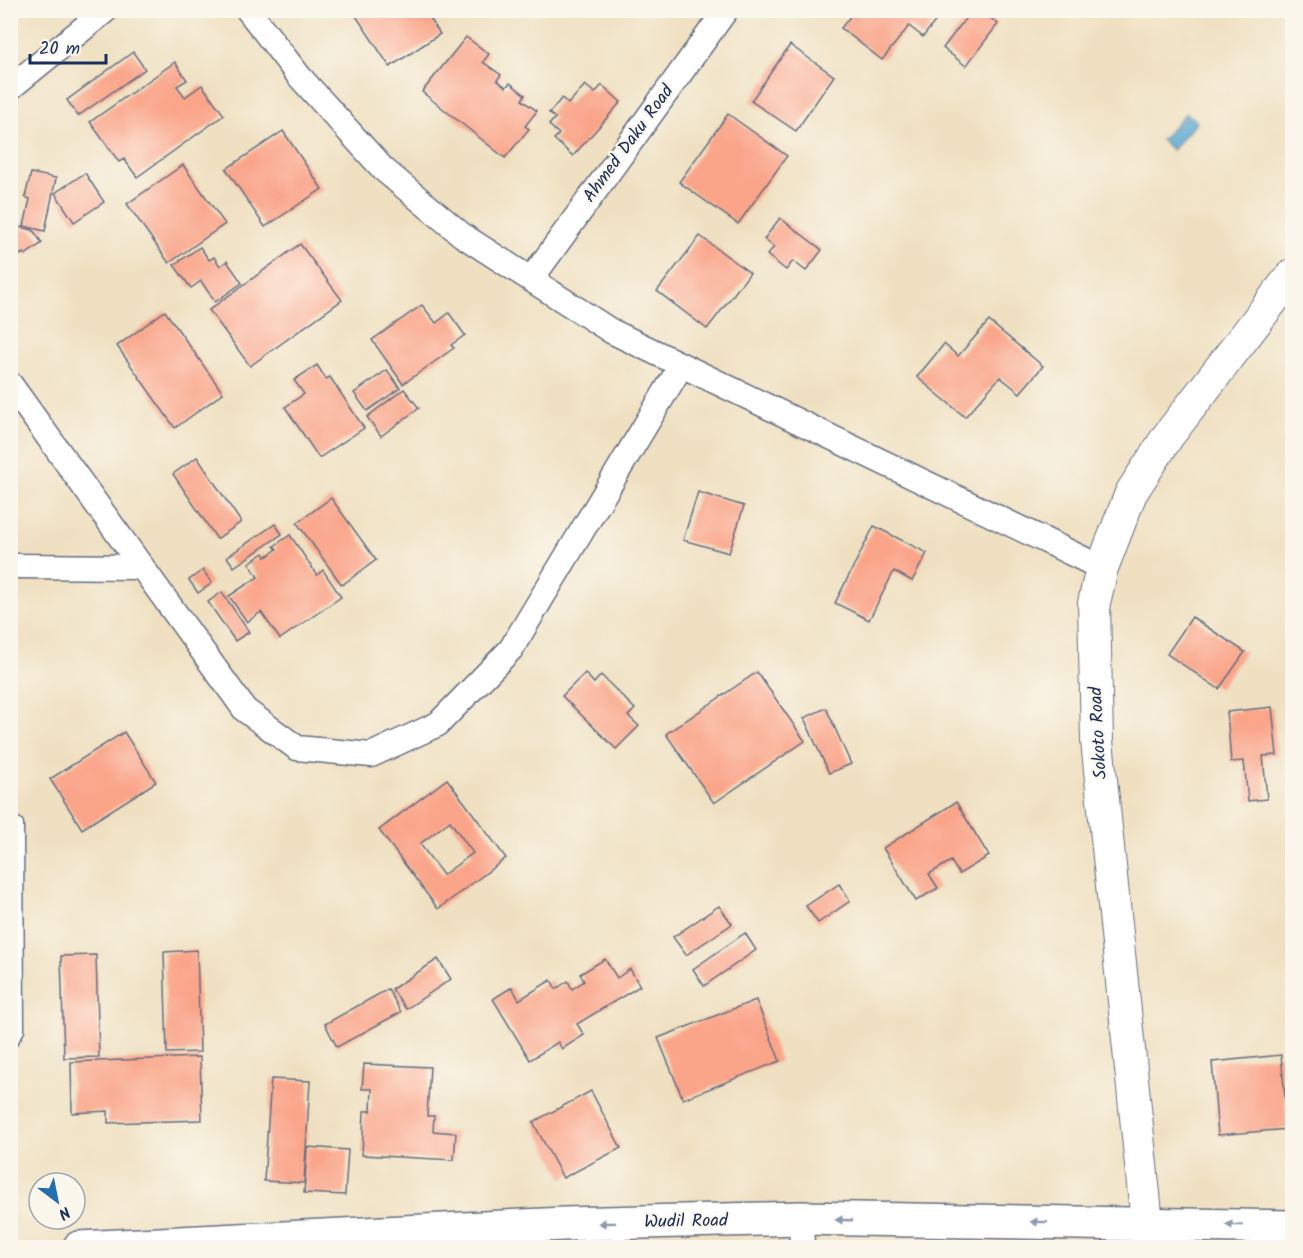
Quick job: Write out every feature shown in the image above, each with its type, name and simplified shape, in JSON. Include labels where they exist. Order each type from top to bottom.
[{"type":"main road","name":"Wudil Road","points":[[79,1248],[564,1224],[802,1233],[847,1220],[1147,1235],[1293,1227]]},
{"type":"street","points":[[10,88],[106,10]]},
{"type":"street","points":[[248,10],[299,76],[383,169],[462,235],[611,331],[1102,568]]},
{"type":"street","name":"Ahmed Daku Road","points":[[532,278],[726,10]]},
{"type":"street","name":"Sokoto Road","points":[[1147,1235],[1097,741],[1094,603],[1102,568],[1131,493],[1168,436],[1293,275]]},
{"type":"street","points":[[10,384],[245,710],[297,748],[370,755],[438,724],[511,649],[681,366]]},
{"type":"street","points":[[10,566],[142,567]]},
{"type":"lane","points":[[10,1043],[18,1029],[17,824]]},
{"type":"water","points":[[1186,113],[1197,122],[1172,150],[1161,140]]},
{"type":"building","points":[[352,10],[425,10],[440,34],[390,67]]},
{"type":"building","points":[[459,10],[478,10],[465,19]]},
{"type":"building","points":[[855,10],[944,10],[923,37],[909,26],[882,60],[841,28]]},
{"type":"building","points":[[972,10],[980,10],[998,24],[966,66],[943,48]]},
{"type":"building","points":[[466,37],[489,54],[483,62],[501,75],[497,80],[506,87],[510,83],[525,95],[522,100],[537,111],[525,126],[529,129],[505,158],[422,92]]},
{"type":"building","points":[[790,45],[834,76],[796,131],[751,101]]},
{"type":"building","points":[[133,52],[145,69],[78,116],[67,100]]},
{"type":"building","points":[[175,62],[187,80],[177,86],[185,97],[202,85],[224,115],[137,177],[124,159],[119,162],[90,122]]},
{"type":"building","points":[[585,85],[595,93],[602,85],[621,102],[573,156],[554,139],[559,134],[549,125],[555,118],[549,113],[562,98],[568,104]]},
{"type":"building","points":[[728,114],[787,156],[738,224],[679,182]]},
{"type":"building","points":[[283,131],[322,189],[265,227],[226,169]]},
{"type":"building","points":[[183,165],[225,224],[169,263],[127,204]]},
{"type":"building","points":[[31,173],[56,178],[45,231],[24,226],[30,199],[25,197]]},
{"type":"building","points":[[85,173],[104,202],[74,222],[55,193]]},
{"type":"building","points":[[10,197],[16,205],[11,224],[10,223]]},
{"type":"building","points":[[780,218],[822,250],[806,271],[793,261],[786,270],[767,255],[774,247],[764,239]]},
{"type":"building","points":[[10,225],[33,230],[42,243],[25,255],[23,253],[10,261]]},
{"type":"building","points":[[700,236],[750,273],[707,329],[657,291]]},
{"type":"building","points":[[300,244],[342,300],[250,366],[209,310]]},
{"type":"building","points":[[200,247],[209,260],[214,257],[220,266],[227,261],[242,283],[215,302],[201,281],[191,288],[174,265]]},
{"type":"building","points":[[422,305],[436,323],[449,313],[465,335],[451,345],[454,348],[403,384],[372,340]]},
{"type":"building","points":[[165,311],[223,393],[175,428],[117,346]]},
{"type":"building","points":[[989,321],[1043,366],[1020,393],[1000,377],[965,417],[917,377],[944,344],[958,356]]},
{"type":"building","points":[[317,365],[326,379],[330,377],[364,428],[319,458],[285,407],[304,394],[294,380]]},
{"type":"building","points":[[387,370],[400,388],[367,411],[354,393]]},
{"type":"building","points":[[404,389],[419,408],[381,436],[367,417]]},
{"type":"building","points":[[197,457],[241,522],[217,539],[173,474]]},
{"type":"building","points":[[698,492],[744,506],[729,553],[683,540]]},
{"type":"building","points":[[331,498],[376,560],[342,585],[297,523]]},
{"type":"building","points":[[275,524],[282,534],[234,567],[227,557]]},
{"type":"building","points":[[874,526],[927,553],[912,581],[894,571],[869,620],[835,603]]},
{"type":"building","points":[[290,535],[317,575],[323,570],[341,597],[280,639],[261,612],[247,622],[229,596],[258,577],[249,563],[264,553],[266,557],[277,549],[274,546]]},
{"type":"building","points":[[203,570],[212,583],[198,593],[189,580]]},
{"type":"building","points":[[222,592],[249,632],[235,641],[208,602]]},
{"type":"building","points":[[1192,617],[1245,652],[1219,689],[1167,654]]},
{"type":"building","points":[[757,672],[805,741],[714,803],[666,734]]},
{"type":"building","points":[[585,673],[594,683],[601,675],[635,709],[628,716],[639,726],[616,749],[562,696]]},
{"type":"building","points":[[1272,707],[1277,755],[1263,756],[1267,799],[1248,801],[1244,761],[1231,762],[1227,712]]},
{"type":"building","points":[[826,708],[851,764],[829,773],[804,718]]},
{"type":"building","points":[[124,732],[156,782],[82,829],[50,779]]},
{"type":"building","points":[[447,779],[506,858],[438,909],[379,830]],"holes":[[[450,821],[473,853],[443,875],[420,844]]]},
{"type":"building","points":[[956,802],[989,856],[959,874],[951,861],[929,874],[938,888],[916,901],[883,848]]},
{"type":"building","points":[[839,884],[850,901],[818,923],[806,906]]},
{"type":"building","points":[[719,906],[732,924],[686,955],[673,937]]},
{"type":"building","points":[[745,933],[756,950],[704,986],[693,969]]},
{"type":"building","points":[[197,950],[200,1052],[167,1053],[164,952]]},
{"type":"building","points":[[96,955],[99,1057],[64,1058],[61,956]]},
{"type":"building","points":[[438,959],[451,979],[406,1009],[392,989]]},
{"type":"building","points":[[605,959],[617,978],[630,969],[640,986],[577,1024],[584,1035],[562,1049],[558,1042],[530,1060],[493,999],[512,987],[519,1000],[551,980],[556,989],[568,981],[572,989],[584,981],[580,974]]},
{"type":"building","points":[[388,989],[401,1012],[337,1047],[325,1024]]},
{"type":"building","points":[[756,1000],[780,1061],[683,1099],[658,1038]]},
{"type":"building","points":[[1281,1055],[1288,1129],[1218,1135],[1212,1062]]},
{"type":"building","points":[[200,1057],[202,1120],[108,1123],[108,1111],[72,1113],[71,1062]]},
{"type":"building","points":[[364,1064],[430,1067],[427,1116],[434,1116],[433,1131],[456,1133],[454,1160],[362,1155],[364,1111],[371,1111],[372,1089],[362,1089]]},
{"type":"building","points":[[271,1079],[310,1081],[304,1183],[264,1181]]},
{"type":"building","points":[[591,1091],[621,1148],[563,1178],[533,1122]]},
{"type":"building","points":[[307,1147],[348,1150],[345,1195],[304,1193]]}]
